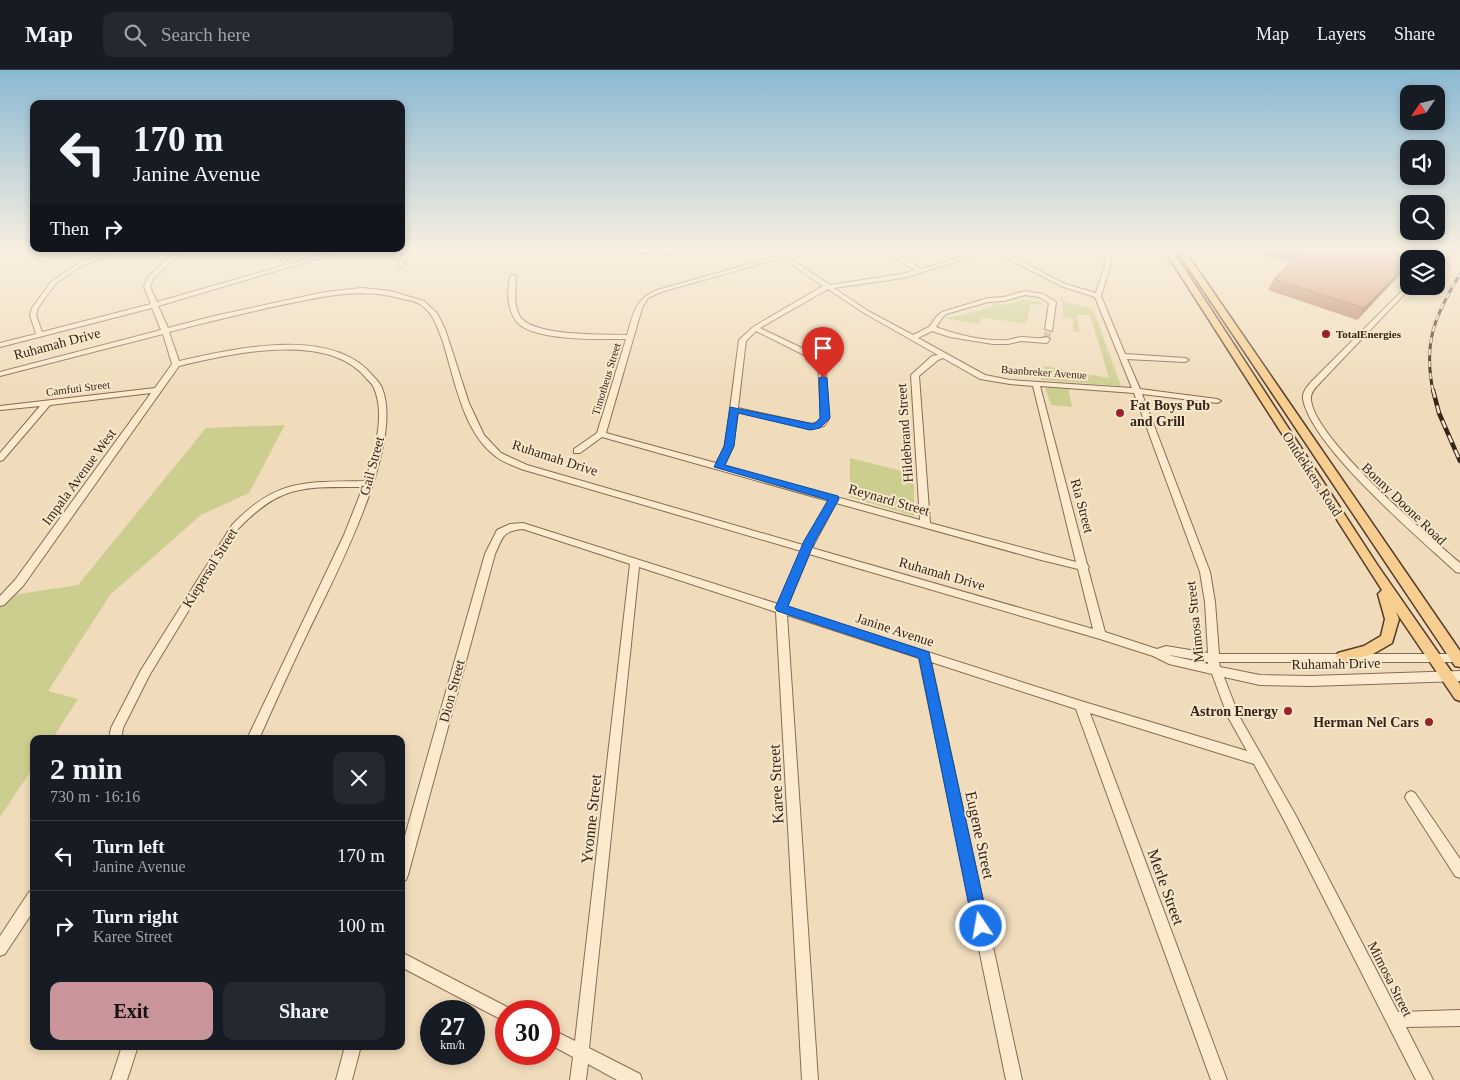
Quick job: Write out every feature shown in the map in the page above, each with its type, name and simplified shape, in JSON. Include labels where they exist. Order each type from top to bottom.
[{"type":"main road","name":"Ontdekkers Road","points":[[1199,298],[1374,569],[1445,676],[1460,695]]},
{"type":"main road","name":"Ontdekkers Road","points":[[1213,298],[1459,660]]},
{"type":"main road","points":[[1343,657],[1380,644],[1387,639],[1391,630],[1391,610],[1374,569]]},
{"type":"street","points":[[40,336],[33,315],[35,308],[42,298]]},
{"type":"street","points":[[150,298],[165,330],[176,364]]},
{"type":"street","points":[[0,345],[180,298]]},
{"type":"street","name":"Ruhamah Drive","points":[[0,374],[165,330],[304,298]]},
{"type":"street","name":"Ruhamah Drive","points":[[412,298],[428,306],[435,314],[477,429],[490,448],[498,455],[524,467],[1100,635],[1157,653],[1169,660],[1216,672],[1260,680],[1294,681],[1460,676]]},
{"type":"street","points":[[514,298],[514,314],[518,321],[543,332],[630,337]]},
{"type":"street","name":"Timotheus Street","points":[[577,451],[600,434],[642,301],[646,298]]},
{"type":"street","points":[[719,467],[729,446],[740,348],[743,340],[755,328],[807,298]]},
{"type":"street","name":"Baanbreker Avenue","points":[[846,298],[942,356],[984,377],[1036,384],[1217,401]]},
{"type":"street","points":[[920,343],[936,330],[938,317],[998,298]]},
{"type":"street","points":[[1048,298],[1053,302],[1049,330]]},
{"type":"street","name":"Mimosa Street","points":[[1099,298],[1137,392],[1204,572],[1210,602],[1213,658],[1216,672],[1234,717],[1425,1080]]},
{"type":"street","name":"Bonny Doone Road","points":[[1397,298],[1309,390],[1308,404],[1340,460],[1362,486],[1460,576]]},
{"type":"street","points":[[733,409],[810,428],[821,424],[825,418],[822,360],[755,328]]},
{"type":"street","points":[[912,338],[936,330],[1005,343],[1021,339],[1044,341],[1046,339]]},
{"type":"street","name":"Gail Street","points":[[176,364],[248,350],[280,348],[328,353],[348,358],[360,365],[378,386],[382,400],[381,437],[369,484],[359,512],[255,735]]},
{"type":"street","name":"Hildebrand Street","points":[[925,524],[915,374],[935,358],[942,356]]},
{"type":"street","points":[[1122,356],[1185,360]]},
{"type":"street","name":"Impala Avenue West","points":[[0,602],[18,583],[176,364]]},
{"type":"street","name":"Ria Street","points":[[1036,384],[1100,635]]},
{"type":"street","name":"Camfuti Street","points":[[0,408],[158,390]]},
{"type":"street","points":[[0,458],[47,403]]},
{"type":"street","name":"Reynard Street","points":[[600,434],[1041,557],[1084,567]]},
{"type":"street","name":"Bonny Doone Road","points":[[1335,449],[1394,508],[1460,569]]},
{"type":"street","name":"Kiepersol Street","points":[[116,735],[145,672],[244,517],[268,496],[293,487],[369,484]]},
{"type":"street","name":"Karee Street","points":[[810,1080],[781,608],[806,550],[834,499]]},
{"type":"street","name":"Janine Avenue","points":[[523,526],[1081,706],[1258,760]]},
{"type":"street","name":"Dion Street","points":[[405,861],[490,554],[500,532],[510,527],[523,526]]},
{"type":"street","name":"Yvonne Street","points":[[578,1080],[635,561]]},
{"type":"street","name":"Ruhamah Drive","points":[[1157,653],[1166,650],[1213,658],[1311,659],[1343,657],[1459,660]]},
{"type":"street","name":"Eugene Street","points":[[924,655],[1014,1080]]},
{"type":"street","name":"Merle Street","points":[[1081,706],[1218,1080]]},
{"type":"street","points":[[1411,797],[1460,871]]},
{"type":"street","points":[[0,949],[30,903]]},
{"type":"street","points":[[405,961],[495,1008]]},
{"type":"street","points":[[1394,1020],[1460,1018]]},
{"type":"street","points":[[560,1042],[634,1080]]},
{"type":"street","points":[[118,1080],[129,1050]]},
{"type":"street","points":[[344,1080],[352,1050]]},
{"type":"green space","points":[[1058,298],[1063,298],[1065,302],[1093,309],[1121,386],[1041,380],[1044,366],[1109,378],[1090,315],[1076,315],[1080,332],[1073,331],[1073,319],[1063,317],[1063,303]]},
{"type":"green space","points":[[1023,300],[1041,302],[1042,305],[1031,304],[1026,324],[981,317],[979,324],[944,318],[963,315],[994,306],[993,303],[1004,305]]},
{"type":"green space","points":[[1052,385],[1068,388],[1072,407],[1051,405],[1045,388]]},
{"type":"green space","points":[[285,425],[249,493],[201,515],[110,595],[48,691],[78,699],[55,735],[30,735],[30,772],[0,817],[0,601],[6,596],[78,585],[206,428]]},
{"type":"green space","points":[[850,458],[914,474],[914,516],[850,497]]},
{"type":"building","points":[[1333,298],[1374,298],[1364,308]]},
{"type":"tunnel","points":[[1046,339],[1049,329]]},
{"type":"railway","points":[[1433,391],[1429,358],[1431,343],[1433,330],[1447,298]]},
{"type":"railway","points":[[1433,390],[1439,413],[1460,461]]},
{"type":"place","name":"TotalEnergies","points":[[1326,334]]},
{"type":"place","name":"Fat Boys Pub and Grill","points":[[1120,413]]},
{"type":"place","name":"Astron Energy","points":[[1288,711]]},
{"type":"place","name":"Herman Nel Cars","points":[[1429,722]]},
{"type":"route","points":[[823,378],[825,418],[817,426],[810,428],[733,409],[729,446],[719,467],[834,499],[810,541],[781,608],[924,655],[981,926]]}]
